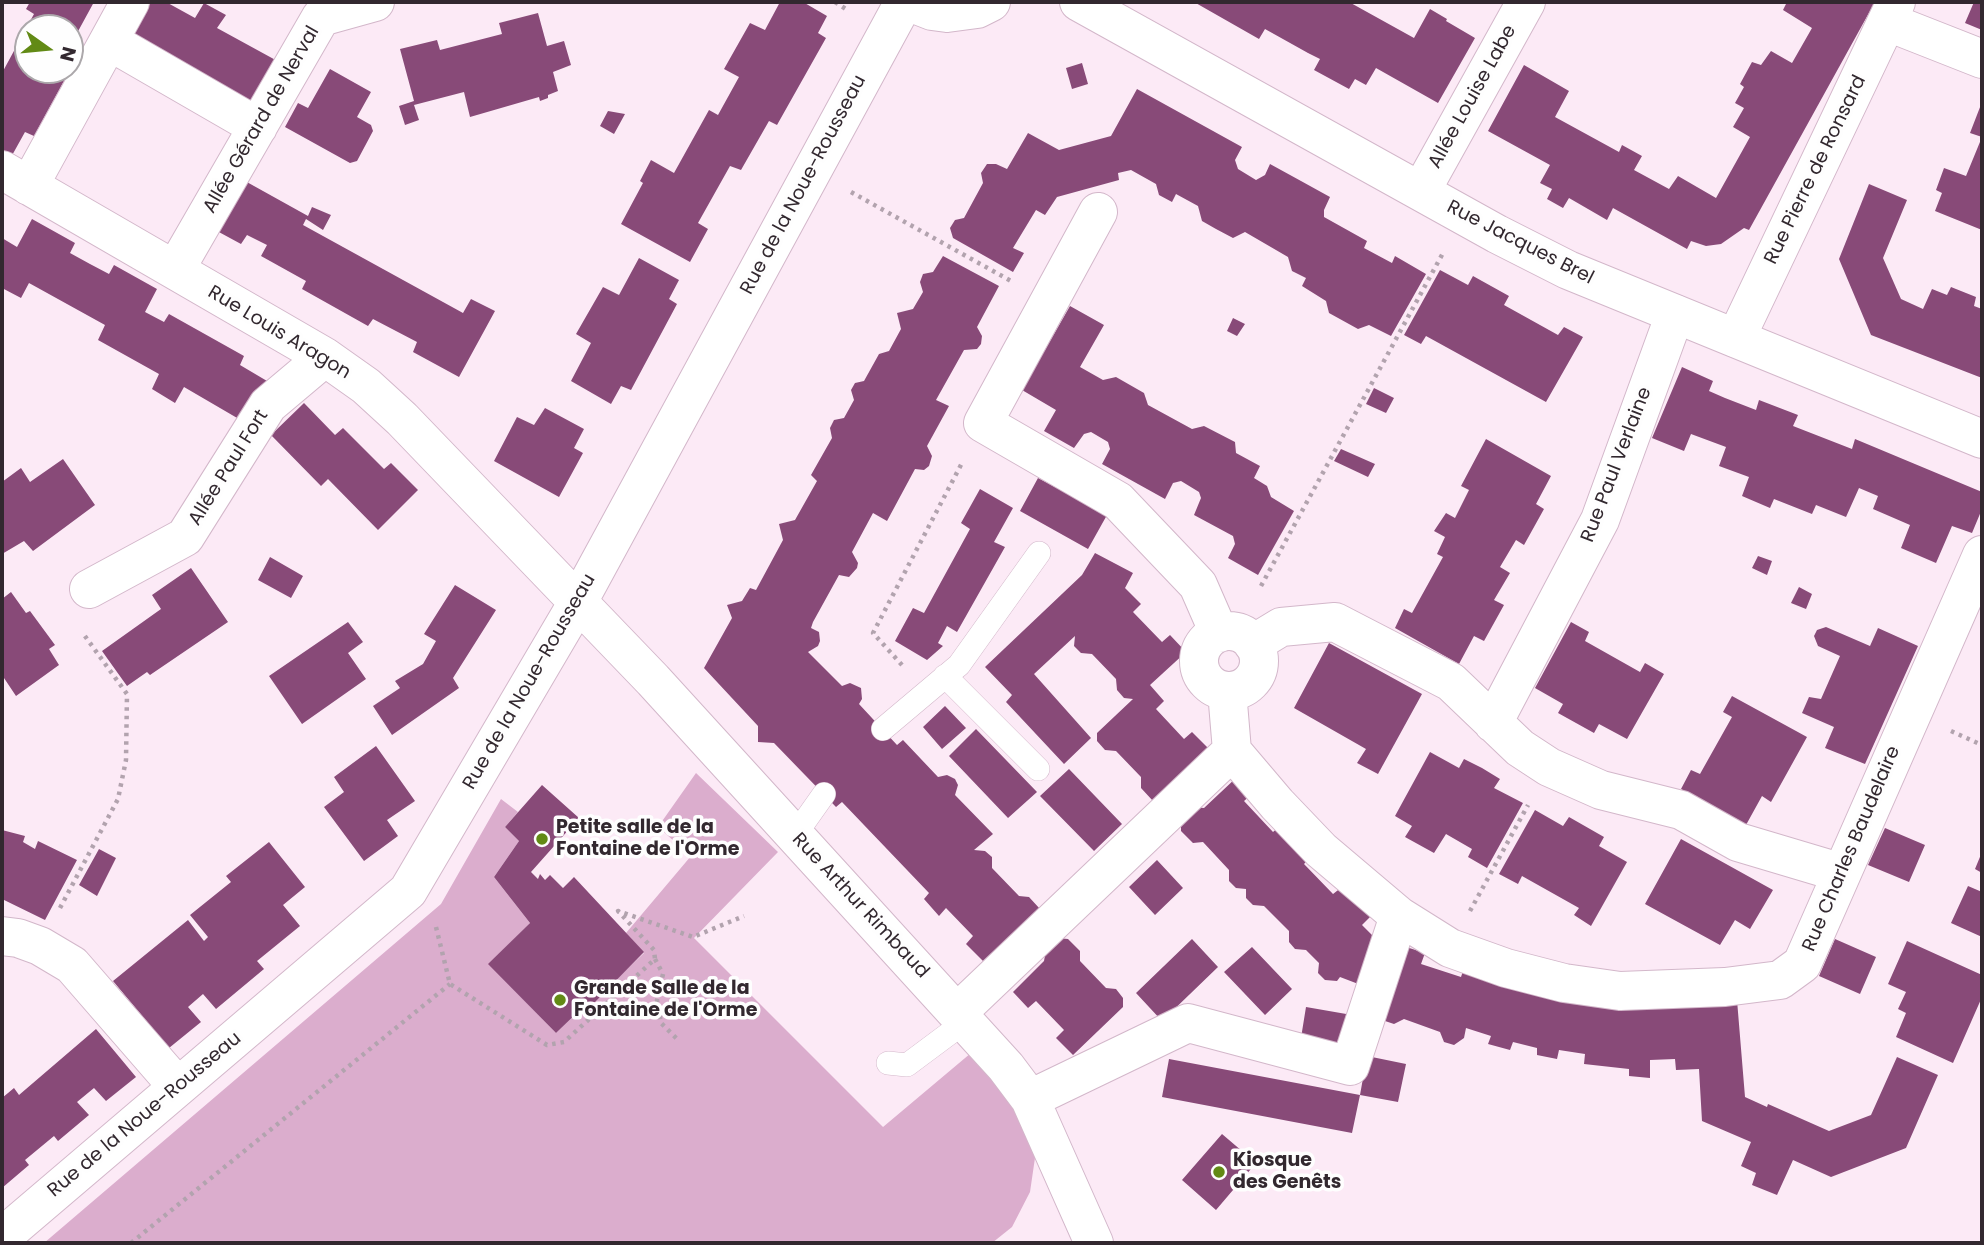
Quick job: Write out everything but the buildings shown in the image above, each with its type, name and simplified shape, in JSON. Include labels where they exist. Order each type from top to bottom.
[{"type":"street","points":[[15,178],[109,41],[130,2]]},
{"type":"street","name":"Allée Gérard de Nerval","points":[[175,270],[321,17],[375,2]]},
{"type":"street","points":[[906,2],[947,13],[977,9],[991,2]]},
{"type":"street","name":"Rue de la Noue-Rousseau","points":[[2,1237],[408,891],[578,602],[906,2]]},
{"type":"street","name":"Rue Jacques Brel","points":[[1079,2],[1464,216],[1568,270],[1982,439]]},
{"type":"street","name":"Allée Louise Labe","points":[[1420,191],[1526,2]]},
{"type":"street","points":[[1892,12],[1982,59]]},
{"type":"street","name":"Rue Pierre de Ronsard","points":[[1735,338],[1892,12]]},
{"type":"street","points":[[109,41],[258,127]]},
{"type":"street","name":"Rue Louis Aragon","points":[[15,178],[325,357],[366,386],[402,419],[578,602]]},
{"type":"street","points":[[1098,212],[983,423],[1118,501],[1199,585],[1237,637],[1259,662],[1253,680],[1237,690],[1217,689],[1208,683],[1202,675],[1200,665],[1204,646],[1211,638],[1237,637],[1281,627],[1335,622],[1451,682],[1520,748],[1549,767],[1601,790],[1681,810],[1738,842],[1842,873]]},
{"type":"street","name":"Rue Paul Verlaine","points":[[1493,723],[1600,520],[1675,314]]},
{"type":"street","name":"Allée Paul Fort","points":[[89,589],[185,537],[268,405],[325,357]]},
{"type":"street","name":"Rue Charles Baudelaire","points":[[1232,751],[1321,850],[1399,916],[1450,947],[1518,971],[1564,983],[1620,991],[1725,987],[1780,980],[1801,964],[1982,555]]},
{"type":"street","name":"Rue Arthur Rimbaud","points":[[578,602],[653,680],[1006,1067],[1030,1099],[1094,1243]]},
{"type":"street","points":[[962,1017],[1232,751],[1227,691]]},
{"type":"street","points":[[1030,1099],[1188,1023],[1350,1066],[1399,916]]},
{"type":"street","points":[[2,936],[18,938],[40,946],[72,965],[178,1087]]},
{"type":"lane","points":[[883,729],[959,665],[1039,552]]},
{"type":"lane","points":[[945,676],[1038,769]]},
{"type":"lane","points":[[795,835],[824,794]]},
{"type":"lane","points":[[888,1063],[907,1065],[962,1017]]},
{"type":"path","points":[[813,170],[1049,302]]},
{"type":"path","points":[[1237,637],[1273,560],[1464,216]]},
{"type":"path","points":[[926,692],[873,633],[983,423]]},
{"type":"path","points":[[40,946],[118,799],[126,760],[127,694],[81,632],[89,589]]},
{"type":"path","points":[[1450,947],[1549,767]]},
{"type":"path","points":[[408,891],[433,917],[450,984],[547,1045],[564,1042],[655,959]]},
{"type":"path","points":[[677,1039],[661,1023],[657,1000],[663,974],[655,959],[654,950],[618,911],[693,937],[744,916]]},
{"type":"path","points":[[131,1243],[450,984]]},
{"type":"shaded area","points":[[696,773],[778,852],[694,938],[883,1127],[971,1053],[1014,1104],[1036,1151],[1030,1192],[1012,1227],[992,1243],[44,1243],[441,904],[501,799],[518,812],[505,827],[519,841],[494,877],[530,923],[489,964],[556,1033],[580,1010],[580,1003],[608,987],[644,953],[626,933],[691,856],[658,827]]},
{"type":"place","name":"Petite salle de la Fontaine de l'Orme","points":[[542,839]]},
{"type":"place","name":"Grande Salle de la Fontaine de l'Orme","points":[[560,1000]]},
{"type":"place","name":"Kiosque des Genêts","points":[[1219,1172]]}]
